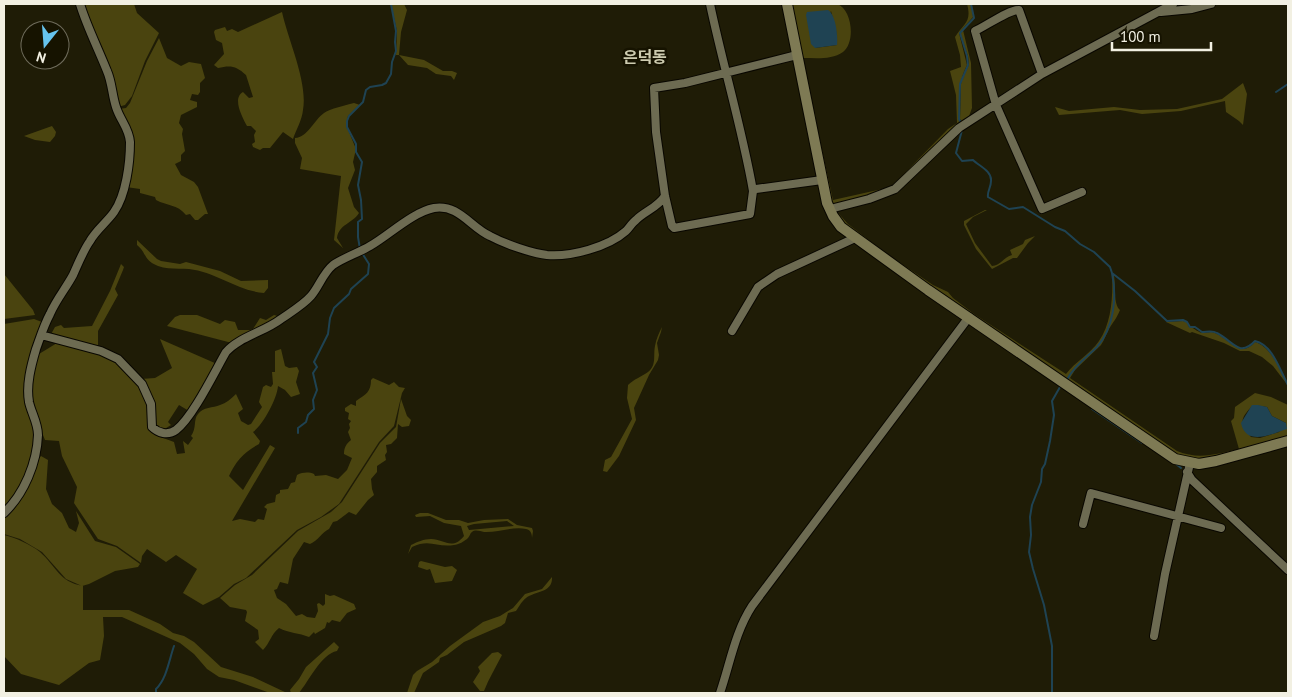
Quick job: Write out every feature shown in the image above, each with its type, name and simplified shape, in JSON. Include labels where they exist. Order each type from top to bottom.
[{"type":"main road","points":[[787,4],[822,180],[830,209],[841,227],[1166,454],[1189,468],[1288,441]]},
{"type":"street","points":[[4,513],[25,483],[33,460],[38,434],[29,402],[28,381],[41,335],[49,314],[72,277],[89,242],[114,213],[120,201],[125,183],[130,142],[126,126],[116,109],[107,71],[80,4]]},
{"type":"street","points":[[710,4],[725,73],[740,127],[753,190],[750,214],[674,228],[665,196],[656,132],[654,88],[685,84],[725,73],[797,55]]},
{"type":"street","points":[[830,209],[869,199],[895,189],[959,128],[1042,74],[1173,4]]},
{"type":"street","points":[[1157,12],[1192,9],[1211,4]]},
{"type":"street","points":[[1042,74],[1019,10],[1013,10],[976,31],[996,104],[1042,208],[1082,192]]},
{"type":"street","points":[[753,190],[822,180]]},
{"type":"street","points":[[41,335],[101,351],[118,359],[142,384],[151,404],[152,427],[157,432],[168,433],[176,430],[192,410],[226,352],[233,344],[265,329],[305,301],[319,286],[332,266],[374,244],[418,215],[435,208],[447,208],[463,216],[489,236],[547,255],[562,254],[587,250],[613,239],[626,231],[636,220],[660,203],[665,196]]},
{"type":"street","points":[[732,331],[758,288],[776,274],[855,238]]},
{"type":"street","points":[[720,693],[745,618],[969,317]]},
{"type":"street","points":[[1154,636],[1165,574],[1189,468]]},
{"type":"street","points":[[1189,468],[1192,480],[1288,570]]},
{"type":"street","points":[[1083,524],[1091,493],[1221,528]]},
{"type":"shaded area","points":[[82,4],[134,4],[137,13],[159,33],[145,61],[132,96],[125,105],[118,107]]},
{"type":"shaded area","points":[[391,4],[404,4],[407,10],[401,32],[399,55],[396,55],[397,31]]},
{"type":"shaded area","points":[[790,4],[837,4],[846,12],[849,19],[850,41],[839,55],[824,58],[803,58],[813,109],[811,109]],"holes":[[[831,11],[836,30],[837,45],[815,48]]]},
{"type":"shaded area","points":[[967,4],[971,4],[973,17],[959,33],[967,65],[960,85],[960,123],[892,189],[830,205],[812,115],[815,113],[833,200],[891,187],[948,129],[957,123],[956,95],[950,71],[961,67],[955,37],[968,19]]},
{"type":"shaded area","points":[[282,12],[303,87],[302,114],[293,139],[283,132],[270,148],[260,150],[253,147],[252,144],[255,142],[254,135],[256,131],[251,126],[247,126],[238,103],[238,99],[243,92],[249,98],[253,97],[246,75],[233,67],[218,68],[214,65],[224,54],[222,43],[216,40],[214,32],[225,27],[227,31],[232,29],[238,32]]},
{"type":"shaded area","points":[[963,30],[971,63],[972,108],[968,119],[962,122],[960,119],[961,84],[969,65],[961,36]]},
{"type":"shaded area","points":[[159,38],[167,58],[181,66],[189,62],[201,64],[205,78],[200,83],[198,95],[192,94],[190,100],[197,102],[197,107],[181,115],[179,123],[183,129],[185,151],[181,155],[181,161],[175,164],[181,175],[194,182],[198,187],[208,214],[205,214],[198,220],[195,220],[190,214],[186,215],[175,207],[156,200],[155,197],[140,193],[140,189],[126,187],[131,154],[119,109],[126,108],[130,103],[147,61]]},
{"type":"shaded area","points":[[399,55],[424,60],[443,71],[457,73],[454,80],[451,76],[436,74],[427,68],[408,65]]},
{"type":"shaded area","points":[[1243,83],[1247,94],[1243,125],[1226,112],[1225,101],[1181,111],[1142,114],[1120,110],[1059,115],[1055,107],[1069,111],[1114,107],[1140,110],[1177,109],[1222,99]]},
{"type":"shaded area","points":[[354,103],[360,105],[348,116],[347,121],[347,127],[356,149],[353,162],[355,170],[348,188],[354,207],[359,213],[338,233],[337,238],[343,248],[334,240],[341,176],[300,169],[302,158],[295,143],[295,138],[304,135],[320,116],[326,112]]},
{"type":"shaded area","points":[[52,126],[56,132],[50,142],[24,136]]},
{"type":"shaded area","points":[[987,210],[973,217],[966,224],[975,243],[992,266],[997,265],[1012,255],[1010,250],[1035,236],[1017,258],[1013,258],[992,269],[976,249],[964,225],[964,221]]},
{"type":"shaded area","points":[[839,214],[848,224],[887,254],[933,285],[948,292],[974,314],[1066,374],[1095,346],[1103,334],[1111,308],[1112,273],[1114,276],[1116,304],[1120,310],[1101,345],[1075,370],[1070,378],[1177,451],[1185,454],[1200,456],[1239,449],[1231,421],[1234,418],[1235,407],[1255,393],[1271,397],[1288,405],[1288,437],[1213,458],[1198,460],[1179,456],[932,288],[849,229],[840,219]],"holes":[[[1253,405],[1267,407],[1272,416],[1286,423],[1279,432],[1260,438],[1251,437],[1244,428],[1243,417]]]},
{"type":"shaded area","points":[[137,240],[161,261],[180,264],[186,262],[220,271],[241,281],[268,280],[268,288],[264,293],[254,292],[199,271],[158,266],[147,259],[137,245]]},
{"type":"shaded area","points":[[121,264],[124,267],[115,289],[118,295],[98,331],[98,348],[50,336],[55,327],[61,325],[64,328],[92,326]]},
{"type":"shaded area","points":[[4,274],[33,310],[35,315],[4,319]]},
{"type":"shaded area","points":[[180,315],[197,315],[220,324],[225,320],[235,322],[238,330],[253,329],[260,318],[266,320],[274,315],[281,317],[232,343],[167,326],[175,317]]},
{"type":"shaded area","points":[[34,319],[42,322],[42,326],[28,402],[34,432],[34,453],[22,483],[4,508],[4,324]]},
{"type":"shaded area","points":[[1166,322],[1187,322],[1189,327],[1200,332],[1215,333],[1240,348],[1250,347],[1255,342],[1260,344],[1274,359],[1286,383],[1273,366],[1262,357],[1249,351],[1240,351],[1224,343],[1192,332],[1190,333]]},
{"type":"shaded area","points":[[662,327],[657,343],[658,360],[634,408],[636,420],[619,456],[607,472],[603,471],[605,460],[611,457],[632,419],[627,398],[628,385],[648,372],[653,366],[655,343]]},
{"type":"shaded area","points":[[160,339],[217,364],[189,411],[179,405],[168,422],[171,425],[163,430],[155,428],[141,379],[155,378],[172,368]]},
{"type":"shaded area","points":[[57,343],[85,350],[112,360],[134,377],[147,404],[148,427],[155,435],[174,442],[177,454],[185,453],[183,441],[188,445],[193,438],[191,436],[200,412],[224,403],[236,394],[243,409],[238,413],[241,421],[248,425],[251,424],[262,407],[259,402],[263,387],[266,385],[271,387],[273,384],[272,372],[275,372],[275,351],[281,349],[285,366],[289,368],[297,367],[299,371],[296,382],[300,394],[291,397],[278,386],[269,411],[261,424],[253,432],[260,441],[259,444],[249,450],[238,461],[229,476],[243,490],[270,445],[275,448],[232,521],[240,519],[255,522],[258,519],[264,520],[267,509],[264,507],[275,502],[276,495],[280,493],[280,490],[288,489],[291,483],[295,482],[299,474],[326,475],[338,479],[347,470],[352,458],[344,454],[346,446],[351,440],[348,432],[351,421],[348,419],[349,413],[345,411],[345,408],[351,404],[356,406],[356,401],[369,390],[373,378],[389,385],[394,382],[399,387],[405,388],[394,426],[379,442],[339,504],[321,517],[297,530],[246,578],[234,584],[219,597],[203,605],[183,593],[197,569],[176,555],[166,562],[147,549],[142,556],[141,563],[117,546],[98,539],[74,503],[77,487],[62,456],[59,441],[45,440],[37,420],[30,391],[35,360],[39,354]]},
{"type":"shaded area","points":[[401,399],[407,416],[411,420],[409,426],[402,427],[398,424],[397,438],[391,444],[386,445],[386,460],[377,466],[377,472],[371,479],[374,495],[356,515],[349,512],[333,522],[329,529],[313,543],[304,542],[293,559],[288,584],[280,582],[277,589],[274,590],[277,598],[286,604],[296,616],[302,614],[315,618],[318,611],[317,604],[319,603],[323,606],[325,604],[325,594],[334,595],[354,604],[356,609],[347,613],[340,622],[332,620],[329,623],[327,622],[325,628],[315,634],[314,632],[309,637],[279,628],[263,650],[255,642],[259,639],[258,630],[245,621],[246,610],[230,607],[220,598],[235,585],[252,575],[298,531],[331,512],[342,502],[380,443],[396,427]]},
{"type":"shaded area","points":[[41,456],[48,460],[46,489],[52,504],[62,513],[69,528],[76,532],[79,523],[76,511],[95,541],[116,547],[140,564],[138,567],[115,571],[82,586],[66,579],[42,552],[20,539],[4,534],[4,515]]},
{"type":"shaded area","points":[[428,513],[446,520],[459,520],[468,523],[508,519],[517,525],[532,528],[532,538],[529,530],[521,528],[489,532],[478,530],[471,532],[469,537],[461,543],[448,546],[429,543],[418,544],[412,547],[408,554],[411,545],[421,541],[436,539],[452,544],[464,536],[461,526],[444,523],[430,516],[416,517],[415,515]],"holes":[[[507,521],[514,526],[469,530],[467,526]]]},
{"type":"shaded area","points":[[4,535],[36,549],[68,581],[83,586],[83,610],[129,610],[194,642],[221,667],[253,677],[287,693],[270,693],[234,680],[219,677],[207,669],[194,654],[180,643],[122,617],[103,617],[104,636],[100,660],[89,663],[59,685],[21,674],[4,656]]},
{"type":"shaded area","points":[[421,561],[445,567],[452,566],[457,570],[452,581],[435,583],[430,569],[418,567]]},
{"type":"shaded area","points":[[552,577],[552,582],[547,589],[526,598],[516,611],[508,613],[505,623],[501,626],[464,642],[440,658],[439,662],[423,673],[414,693],[407,693],[413,675],[417,671],[432,662],[483,622],[500,616],[513,608],[525,594],[542,589]]},
{"type":"shaded area","points":[[334,642],[339,647],[337,651],[331,653],[321,662],[299,693],[291,693],[290,690],[306,667]]},
{"type":"shaded area","points":[[498,652],[502,655],[484,691],[480,691],[473,682],[480,671],[478,667],[492,653]]},
{"type":"water","points":[[828,10],[835,21],[837,45],[815,48],[811,44],[807,12]]},
{"type":"water","points":[[1252,405],[1267,407],[1272,416],[1286,423],[1287,429],[1267,436],[1254,437],[1248,435],[1241,423]]},
{"type":"waterway","points":[[360,249],[358,222],[362,219],[358,185],[362,162],[356,152],[356,144],[347,127],[347,121],[349,116],[363,102],[366,90],[370,87],[386,83],[391,74],[392,62],[396,51],[396,31],[391,4]]},
{"type":"waterway","points":[[961,123],[959,119],[960,84],[968,65],[960,33],[974,18],[971,4]]},
{"type":"waterway","points":[[1276,92],[1288,84]]},
{"type":"waterway","points":[[962,130],[956,153],[962,161],[973,160],[989,174],[991,181],[988,197],[1009,209],[1023,207],[1065,231],[1080,244],[1094,252],[1110,267],[1112,273],[1135,291],[1167,321],[1183,320],[1190,327],[1195,327],[1202,332],[1211,331],[1217,333],[1240,348],[1245,348],[1255,341],[1261,343],[1271,353],[1288,385]]},
{"type":"waterway","points":[[298,433],[298,428],[306,422],[308,415],[314,409],[313,400],[317,390],[313,373],[317,367],[314,362],[328,334],[330,318],[334,308],[368,274],[369,264],[362,253]]},
{"type":"waterway","points":[[1068,378],[1078,365],[1097,347],[1111,322],[1114,302],[1112,273]]},
{"type":"waterway","points":[[1052,693],[1052,646],[1044,605],[1029,552],[1032,505],[1041,482],[1042,469],[1045,464],[1050,441],[1054,415],[1052,401],[1060,387]]},
{"type":"waterway","points":[[1092,409],[1142,443]]},
{"type":"waterway","points":[[1176,464],[1181,468]]},
{"type":"waterway","points":[[156,693],[156,689],[165,674],[174,646]]},
{"type":"district","name":"은덕동","points":[[645,57]]}]
